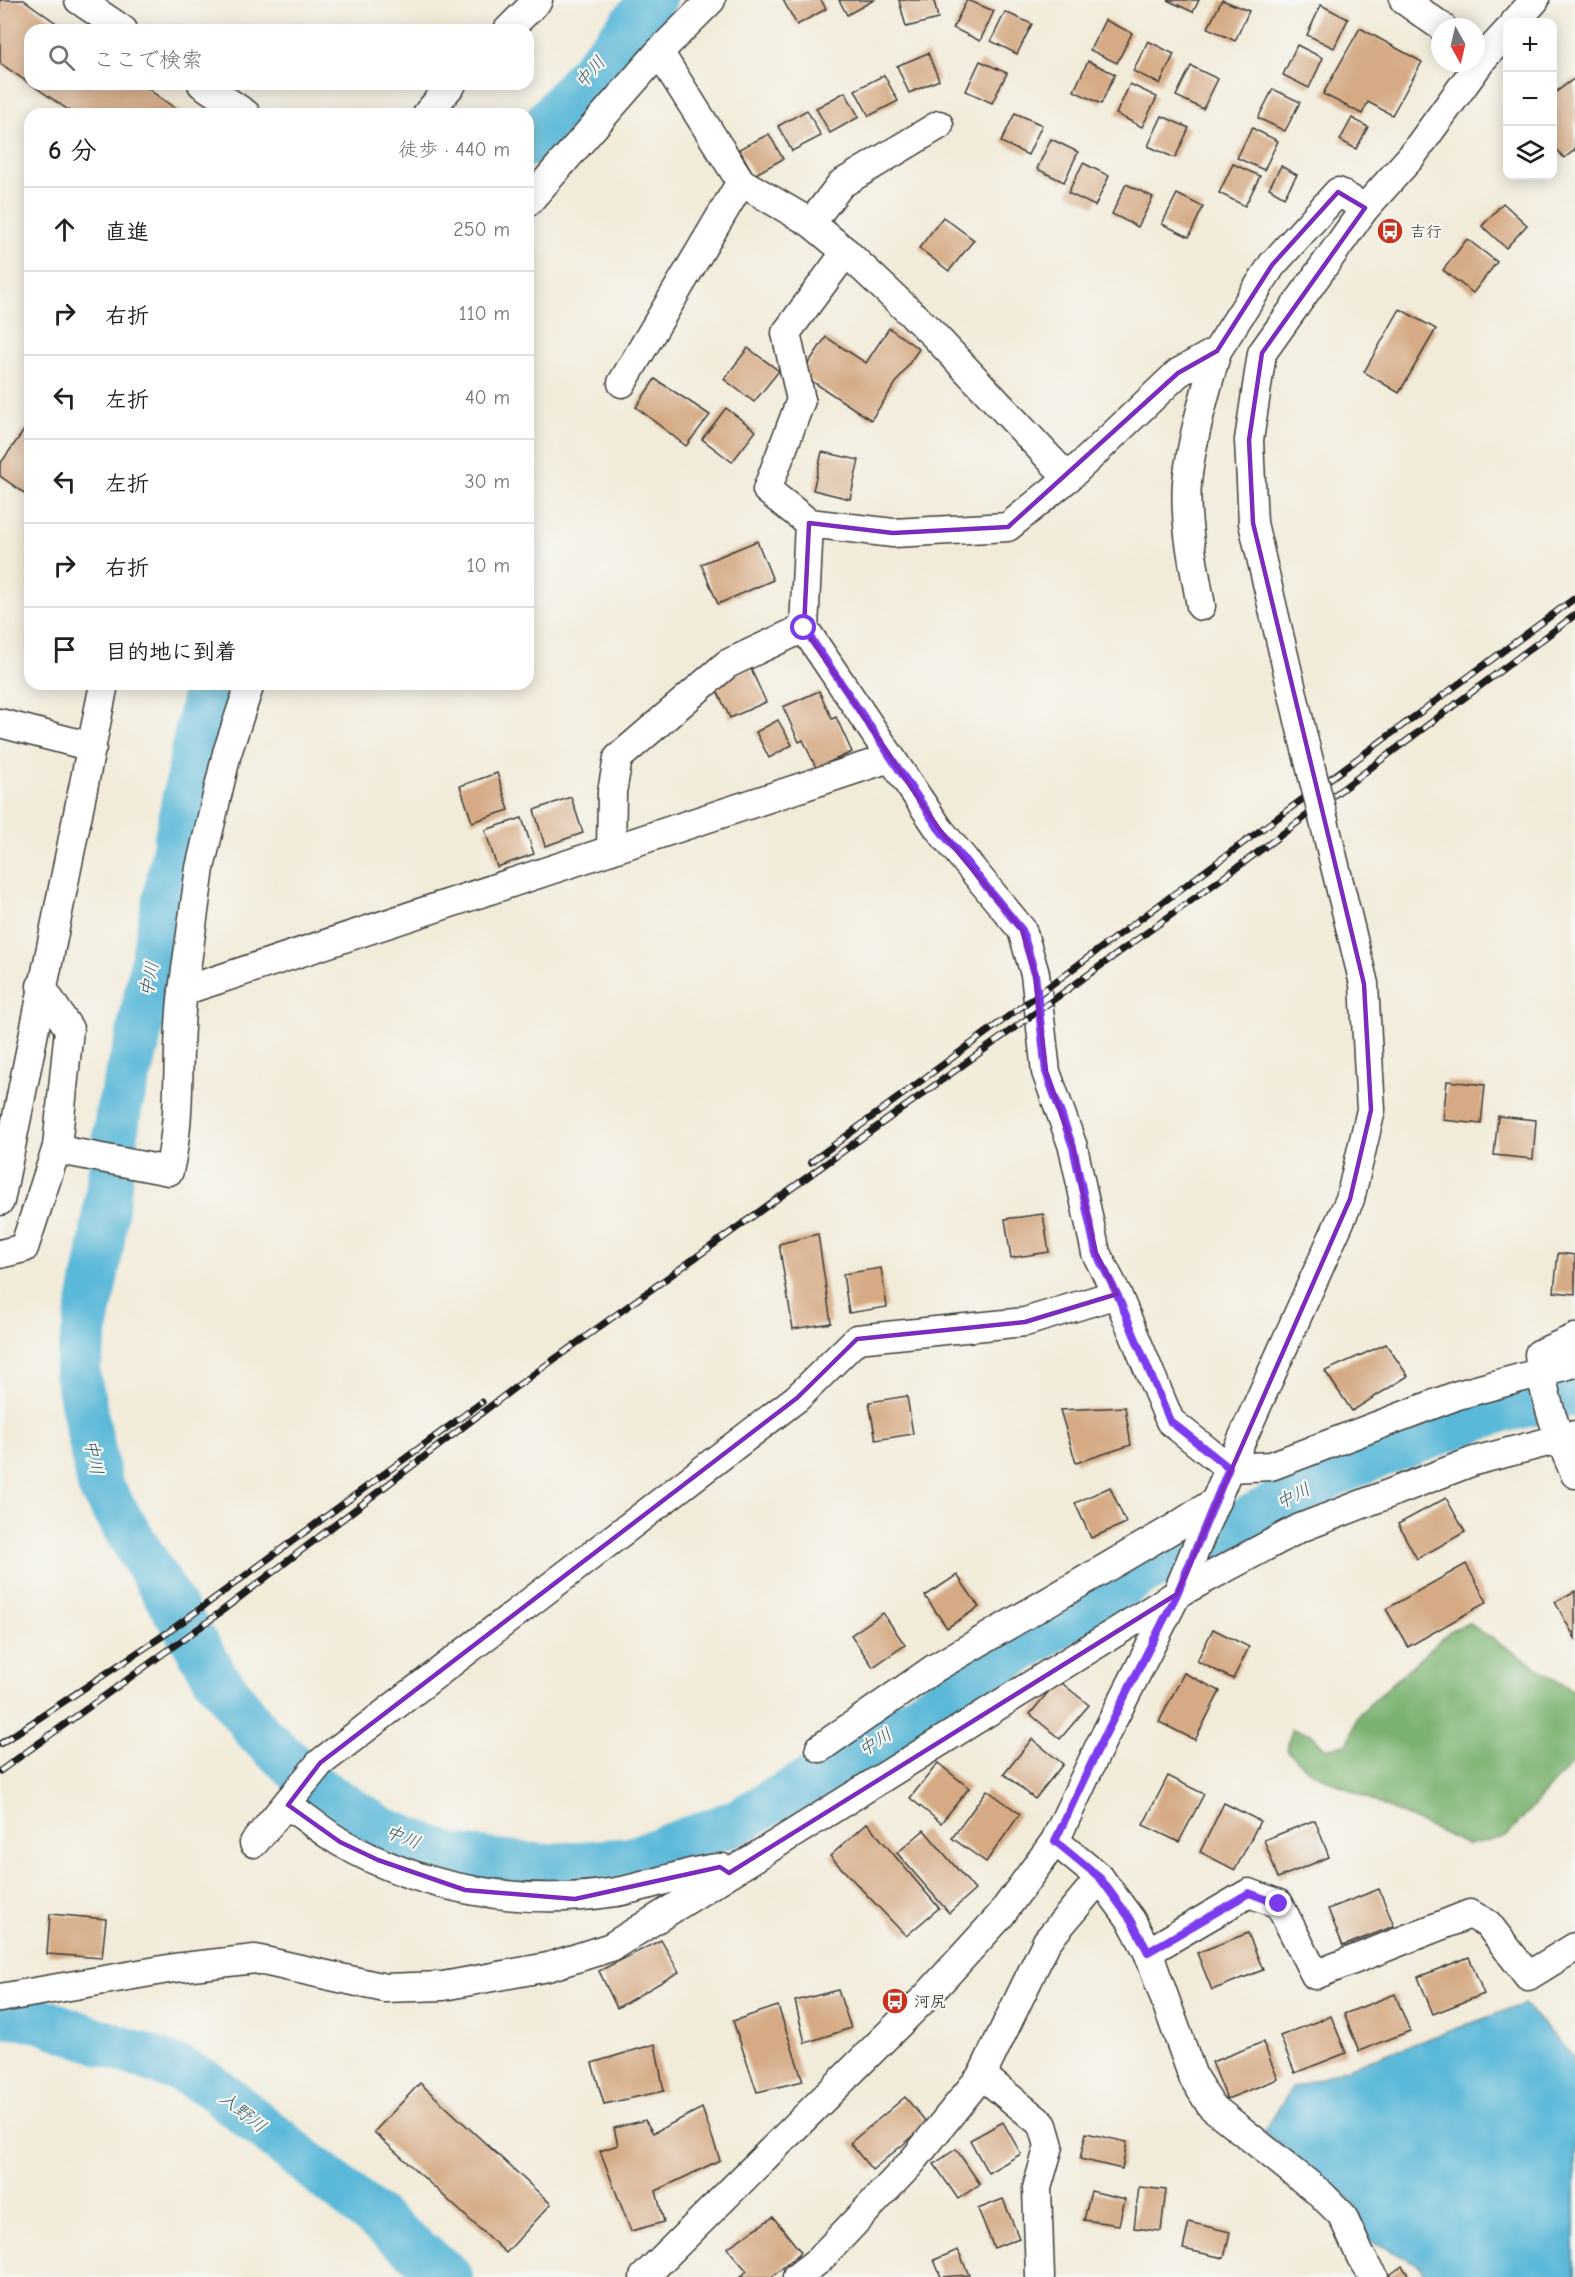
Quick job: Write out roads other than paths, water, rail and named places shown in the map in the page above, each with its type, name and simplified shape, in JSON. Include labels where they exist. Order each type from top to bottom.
[{"type":"street","points":[[79,0],[114,24]]},
{"type":"street","points":[[514,24],[538,0]]},
{"type":"street","points":[[534,194],[659,52],[711,0]]},
{"type":"street","points":[[1404,0],[1431,19]]},
{"type":"street","points":[[1519,18],[1535,0]]},
{"type":"street","points":[[1485,50],[1503,35]]},
{"type":"street","points":[[659,52],[741,182],[811,223],[846,252],[932,333],[1068,478]]},
{"type":"street","points":[[644,2277],[927,1996],[1000,1916],[1055,1841],[1100,1745],[1177,1594],[1229,1468],[1350,1199],[1371,1110],[1364,984],[1253,523],[1249,440],[1262,353],[1365,208],[1410,157],[1468,72]]},
{"type":"street","points":[[211,90],[237,108]]},
{"type":"street","points":[[432,108],[447,90]]},
{"type":"street","points":[[811,223],[841,184],[939,125]]},
{"type":"street","points":[[622,383],[741,182]]},
{"type":"street","points":[[1201,606],[1191,550],[1187,484],[1196,426],[1217,351],[1272,265],[1338,192],[1365,208]]},
{"type":"street","points":[[846,252],[786,333],[801,400],[767,490],[809,523],[893,533],[1008,527],[1068,478],[1178,373],[1217,351]]},
{"type":"street","points":[[809,523],[804,628],[939,829],[1022,930],[1035,974],[1046,1072],[1073,1147],[1096,1253],[1117,1294],[1170,1421],[1229,1468],[1270,1466],[1458,1395],[1542,1379],[1575,1363]]},
{"type":"street","points":[[611,850],[612,792],[618,758],[727,664],[804,628]]},
{"type":"street","points":[[0,1201],[103,690]]},
{"type":"street","points":[[63,1150],[169,1171],[177,1136],[180,1019],[200,868],[227,753],[248,690]]},
{"type":"street","points":[[0,723],[92,747]]},
{"type":"street","points":[[183,991],[890,758]]},
{"type":"street","points":[[0,1254],[24,1248],[63,1150],[69,1029],[42,986]]},
{"type":"street","points":[[254,1843],[314,1770],[797,1398],[857,1339],[1025,1322],[1117,1294]]},
{"type":"street","points":[[1575,1338],[1539,1354],[1542,1379],[1564,1435],[1575,1474]]},
{"type":"street","points":[[0,1998],[174,1968],[255,1959],[385,1988],[443,1986],[548,1967],[611,1947],[1177,1594],[1300,1528],[1474,1461],[1564,1435]]},
{"type":"street","points":[[820,1748],[934,1668],[1174,1528],[1216,1501]]},
{"type":"street","points":[[290,1802],[340,1842],[417,1877],[465,1890],[575,1899],[632,1890],[720,1867],[729,1873]]},
{"type":"street","points":[[1055,1841],[1100,1878],[1131,1920],[1148,1952],[1193,2077],[1211,2106],[1321,2194],[1342,2215],[1361,2257],[1374,2277]]},
{"type":"street","points":[[797,2277],[819,2260],[911,2163],[982,2075],[1047,1941],[1100,1878]]},
{"type":"street","points":[[1148,1952],[1249,1893],[1279,1904],[1315,1975],[1470,1914],[1488,1924],[1528,1976],[1575,1947]]},
{"type":"street","points":[[982,2075],[1043,2124],[1049,2146],[1037,2188],[1040,2277]]},
{"type":"water","points":[[1524,2004],[1575,2059],[1575,2277],[1427,2277],[1418,2264],[1369,2240],[1355,2206],[1341,2191],[1264,2132],[1292,2088]]},
{"type":"waterway","name":"中川","points":[[534,137],[653,0]]},
{"type":"waterway","name":"中川","points":[[206,690],[137,1044],[119,1108],[101,1247],[77,1372],[100,1486],[217,1679],[259,1734],[319,1790],[381,1829],[452,1857],[544,1867],[631,1860],[737,1822],[862,1751],[1138,1575],[1356,1464],[1494,1412],[1575,1393]]},
{"type":"waterway","name":"入野川","points":[[0,2015],[37,2019],[181,2070],[210,2085],[450,2277]]},
{"type":"railway","points":[[811,1162],[1575,598]]},
{"type":"railway","points":[[0,1771],[210,1620],[513,1389],[1246,861],[1575,615]]},
{"type":"railway","points":[[0,1744],[167,1633],[482,1402]]},
{"type":"place","name":"吉行","points":[[1390,231]]},
{"type":"place","name":"河尻","points":[[895,2001]]}]
